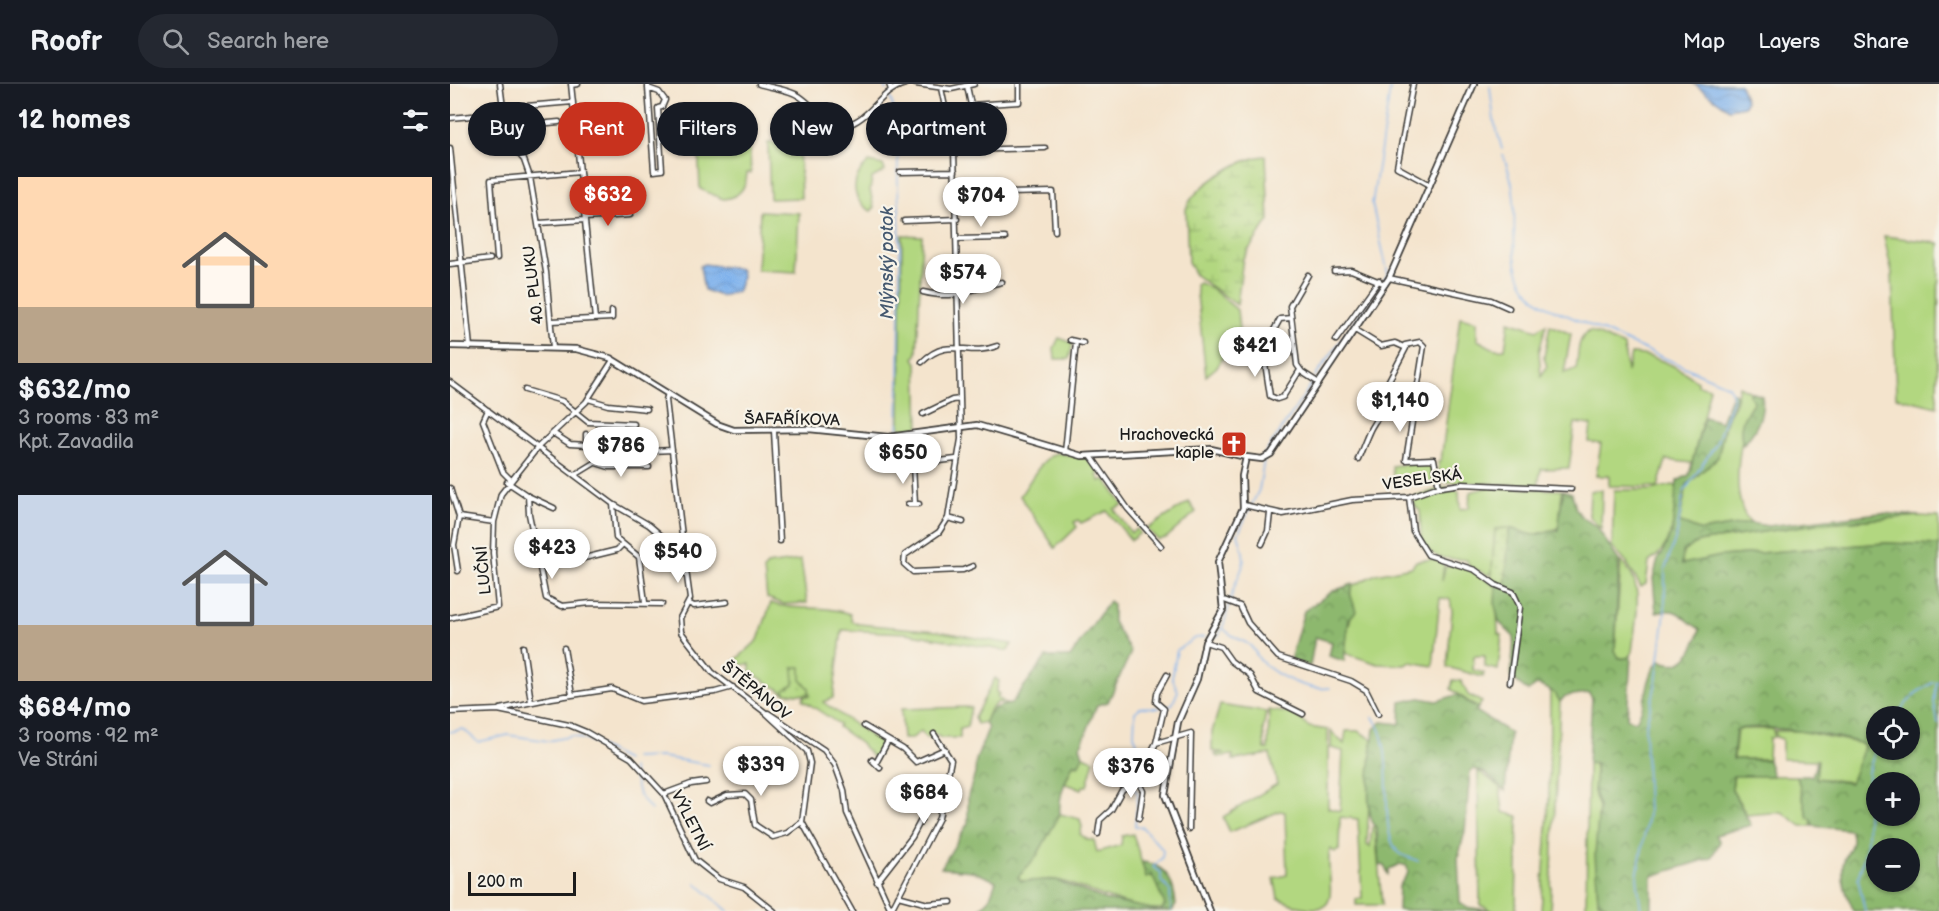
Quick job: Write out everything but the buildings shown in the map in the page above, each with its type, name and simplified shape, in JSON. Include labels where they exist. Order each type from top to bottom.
[{"type":"street","name":"40. PLUKU","points":[[500,84],[502,102]]},
{"type":"street","points":[[573,102],[571,84],[578,84]]},
{"type":"street","points":[[759,84],[800,97],[826,121],[841,125],[861,118],[880,98],[905,84]]},
{"type":"street","points":[[889,84],[891,90]]},
{"type":"street","points":[[916,84],[941,88],[974,84]]},
{"type":"street","points":[[967,86],[971,105],[1019,102],[1019,84]]},
{"type":"street","points":[[1413,84],[1397,166],[1430,185]]},
{"type":"street","points":[[1336,340],[1382,282],[1389,278],[1474,84]]},
{"type":"street","points":[[648,86],[654,171],[662,170],[661,156]]},
{"type":"street","points":[[648,86],[664,97],[664,102]]},
{"type":"street","points":[[941,88],[944,102]]},
{"type":"street","points":[[650,106],[657,108]]},
{"type":"street","points":[[450,118],[468,116]]},
{"type":"street","points":[[450,148],[453,199],[470,347]]},
{"type":"street","points":[[1007,149],[1045,148]]},
{"type":"street","name":"40. PLUKU","points":[[520,156],[530,177],[539,223],[552,321],[553,348]]},
{"type":"street","points":[[578,156],[595,319]]},
{"type":"street","points":[[954,156],[961,426],[948,518],[939,532],[905,555],[906,568],[913,572],[963,570],[973,566]]},
{"type":"street","points":[[900,172],[955,171]]},
{"type":"street","points":[[497,258],[491,180],[580,172]]},
{"type":"street","points":[[956,194],[1053,192],[1055,231]]},
{"type":"street","points":[[539,223],[630,215]]},
{"type":"street","points":[[904,221],[957,219]]},
{"type":"street","points":[[957,238],[1005,238]]},
{"type":"street","points":[[450,264],[490,259]]},
{"type":"street","points":[[1334,271],[1351,270],[1382,282]]},
{"type":"street","points":[[1308,275],[1291,303],[1291,318],[1297,365],[1300,370],[1316,380],[1355,330],[1382,282]]},
{"type":"street","points":[[1389,278],[1491,300],[1509,308]]},
{"type":"street","points":[[923,292],[936,296],[968,294],[985,285],[1002,282]]},
{"type":"street","points":[[552,321],[612,318],[612,311]]},
{"type":"street","points":[[1291,318],[1280,319],[1263,350],[1270,396],[1277,399],[1283,397],[1300,370]]},
{"type":"street","points":[[1355,330],[1381,346],[1420,342],[1424,346],[1406,460],[1434,459],[1439,487]]},
{"type":"street","points":[[1070,340],[1083,343]]},
{"type":"street","points":[[1065,452],[1076,342]]},
{"type":"street","points":[[1387,384],[1406,348],[1405,345]]},
{"type":"street","name":"ŠAFAŘÍKOVA","points":[[450,346],[591,351],[614,359],[726,428],[746,432],[819,429],[888,437],[961,426],[990,427],[1078,456],[1211,449],[1246,457],[1264,458],[1273,452],[1316,380]]},
{"type":"street","points":[[922,362],[939,348],[959,346],[983,351],[997,346]]},
{"type":"street","name":"LUČNÍ","points":[[450,618],[499,606],[493,553],[496,504],[509,480],[538,447],[588,399],[614,359]]},
{"type":"street","points":[[450,382],[613,504],[649,525],[684,555]]},
{"type":"street","points":[[525,390],[562,401],[588,422],[634,424]]},
{"type":"street","name":"ŠTĚPÁNOV","points":[[668,393],[666,400],[684,555],[688,564],[690,604],[680,618],[681,632],[712,672],[766,713],[803,745],[810,757],[802,822]]},
{"type":"street","points":[[1358,459],[1374,418],[1392,406],[1417,398]]},
{"type":"street","points":[[588,399],[608,405],[647,409]]},
{"type":"street","points":[[923,414],[952,400],[960,399]]},
{"type":"street","points":[[488,410],[483,421],[503,472],[528,496],[554,508]]},
{"type":"street","points":[[774,431],[780,541]]},
{"type":"street","points":[[553,433],[566,443],[604,446]]},
{"type":"street","points":[[586,434],[586,445]]},
{"type":"street","points":[[575,476],[611,453],[672,450]]},
{"type":"street","points":[[1091,456],[1128,509],[1161,546]]},
{"type":"street","points":[[1210,911],[1166,802],[1178,722],[1197,679],[1207,639],[1228,601],[1218,562],[1248,506],[1242,477],[1246,457]]},
{"type":"street","points":[[906,465],[956,459]]},
{"type":"street","points":[[596,463],[609,467],[649,467]]},
{"type":"street","points":[[908,504],[917,504],[913,464]]},
{"type":"street","name":"VESELSKÁ","points":[[1248,506],[1270,513],[1294,513],[1352,500],[1409,497],[1439,487],[1461,484],[1571,489]]},
{"type":"street","name":"LUČNÍ","points":[[450,488],[459,517],[454,545],[458,571]]},
{"type":"street","points":[[528,496],[529,514],[546,598],[562,606],[645,602],[662,604]]},
{"type":"street","points":[[1409,497],[1413,531],[1428,555],[1475,570],[1496,585],[1513,592],[1520,607],[1510,682]]},
{"type":"street","points":[[613,504],[616,538],[639,557],[645,602]]},
{"type":"street","points":[[1262,544],[1268,531],[1270,513]]},
{"type":"street","name":"LUČNÍ","points":[[459,517],[494,522]]},
{"type":"street","points":[[948,518],[963,522]]},
{"type":"street","points":[[572,561],[617,550],[622,545]]},
{"type":"street","points":[[1228,601],[1240,606],[1248,624],[1278,657],[1351,681],[1366,690],[1377,714]]},
{"type":"street","points":[[690,604],[694,606],[727,602]]},
{"type":"street","points":[[1207,639],[1221,647],[1231,661],[1250,675],[1259,692],[1303,714]]},
{"type":"street","points":[[523,647],[531,702]]},
{"type":"street","points":[[564,648],[572,695]]},
{"type":"street","points":[[1098,834],[1100,820],[1130,783],[1137,779],[1156,743],[1164,708],[1156,700],[1167,675]]},
{"type":"street","points":[[498,710],[531,702],[612,689],[641,701],[715,692],[733,687]]},
{"type":"street","name":"VÝLETNÍ","points":[[450,712],[498,710],[569,725],[586,732],[631,758],[664,794],[695,860],[719,879],[744,886],[774,911]]},
{"type":"street","points":[[766,713],[790,726],[824,750],[835,765],[844,790],[847,813],[891,911]]},
{"type":"street","points":[[868,726],[918,762],[945,749]]},
{"type":"street","points":[[1156,743],[1191,733],[1189,829]]},
{"type":"street","points":[[891,911],[939,818],[951,764],[945,749],[934,734]]},
{"type":"street","points":[[880,768],[874,762],[888,741]]},
{"type":"street","points":[[1137,779],[1143,791],[1138,818]]},
{"type":"street","points":[[664,794],[691,784],[706,782]]},
{"type":"street","points":[[706,801],[710,803],[728,795],[745,794],[751,800],[755,825],[773,837],[787,833],[802,822],[852,911]]},
{"type":"street","points":[[877,882],[912,837],[921,820]]},
{"type":"street","points":[[898,896],[928,904],[951,902]]},
{"type":"green space","points":[[768,143],[770,143],[770,156],[800,156],[801,198],[770,199]]},
{"type":"green space","points":[[699,156],[750,156],[751,173],[747,173],[745,184],[737,195],[723,199],[700,189]]},
{"type":"green space","points":[[1266,156],[1269,220],[1243,258],[1237,305],[1195,275],[1188,262],[1186,209],[1198,191],[1220,174],[1245,161]]},
{"type":"green space","points":[[869,162],[883,165],[885,171],[872,178],[870,190],[874,208],[871,211],[859,200],[855,188],[859,174]]},
{"type":"green space","points":[[760,211],[799,213],[796,272],[757,270]]},
{"type":"green space","points":[[902,235],[922,236],[917,353],[914,358],[917,363],[919,428],[904,430],[900,427]]},
{"type":"green space","points":[[1884,236],[1939,243],[1937,407],[1896,397],[1892,273]]},
{"type":"green space","points":[[1199,283],[1211,288],[1237,310],[1242,356],[1238,360],[1222,358],[1218,366],[1206,376],[1196,285]]},
{"type":"green space","points":[[1460,317],[1477,321],[1477,340],[1500,349],[1505,349],[1509,321],[1537,330],[1546,324],[1539,352],[1541,376],[1547,367],[1544,357],[1550,325],[1571,334],[1564,373],[1576,369],[1580,342],[1590,331],[1624,346],[1627,372],[1631,354],[1648,356],[1682,371],[1697,381],[1697,385],[1710,388],[1692,463],[1666,460],[1658,487],[1609,486],[1609,476],[1596,476],[1601,444],[1589,442],[1591,425],[1575,423],[1569,468],[1541,469],[1538,485],[1441,482],[1438,462],[1441,461]]},
{"type":"green space","points":[[1059,338],[1073,343],[1069,359],[1055,359],[1054,348]]},
{"type":"green space","points":[[1739,386],[1751,392],[1749,395],[1755,400],[1741,445],[1738,480],[1743,511],[1750,523],[1701,531],[1678,522],[1687,485],[1718,457],[1726,419],[1735,405]]},
{"type":"green space","points":[[1733,392],[1737,395],[1726,419],[1718,457],[1687,485],[1679,522],[1701,531],[1750,523],[1768,526],[1880,513],[1919,516],[1822,523],[1698,542],[1683,552],[1682,564],[1721,556],[1886,543],[1939,545],[1939,911],[1854,911],[1843,877],[1844,860],[1852,840],[1850,830],[1813,826],[1811,819],[1808,818],[1797,776],[1812,776],[1817,760],[1816,778],[1850,783],[1865,745],[1820,734],[1760,728],[1736,730],[1733,759],[1768,760],[1773,776],[1733,776],[1732,790],[1751,825],[1716,835],[1720,842],[1711,858],[1652,876],[1652,911],[1615,911],[1598,901],[1595,854],[1599,807],[1594,792],[1596,764],[1588,763],[1592,698],[1589,693],[1565,696],[1560,702],[1556,695],[1548,689],[1537,685],[1528,691],[1511,677],[1514,637],[1499,622],[1495,605],[1496,586],[1505,587],[1509,528],[1533,535],[1558,530],[1563,490],[1572,493],[1576,509],[1582,517],[1597,527],[1619,561],[1615,650],[1619,658],[1627,658],[1631,655],[1627,719],[1636,721],[1655,666],[1660,660],[1676,663],[1687,657],[1700,629],[1677,612],[1656,612],[1653,578],[1659,556],[1672,531],[1677,481],[1689,475],[1704,417],[1721,422]]},
{"type":"green space","points":[[1751,392],[1762,396],[1762,410],[1756,428],[1743,445],[1741,427],[1754,401],[1749,395]]},
{"type":"green space","points":[[1057,453],[1092,459],[1101,472],[1097,475],[1100,481],[1105,479],[1123,505],[1114,509],[1131,533],[1137,529],[1140,533],[1131,540],[1107,511],[1081,523],[1078,520],[1074,522],[1077,527],[1055,548],[1020,496],[1046,459]]},
{"type":"green space","points":[[1431,461],[1435,478],[1433,483],[1394,485],[1392,466]]},
{"type":"green space","points":[[1676,486],[1677,491],[1671,531],[1664,548],[1649,562],[1646,584],[1641,587],[1627,563],[1612,547],[1614,490],[1651,490]]},
{"type":"green space","points":[[1445,487],[1459,491],[1460,509],[1469,508],[1470,492],[1489,487],[1562,490],[1559,528],[1533,535],[1509,528],[1495,529],[1493,572],[1488,575],[1469,566],[1467,560],[1447,559],[1436,555],[1421,540],[1420,511],[1415,506],[1413,497]]},
{"type":"green space","points":[[1602,490],[1601,529],[1589,516],[1590,491]]},
{"type":"green space","points":[[1189,502],[1196,512],[1166,538],[1158,540],[1147,529]]},
{"type":"green space","points":[[1919,516],[1939,517],[1939,545],[1885,543],[1721,556],[1684,565],[1681,561],[1683,552],[1698,542],[1822,523]]},
{"type":"green space","points":[[1509,528],[1505,588],[1491,583],[1495,529]]},
{"type":"green space","points":[[1434,559],[1444,564],[1442,581],[1445,567],[1451,565],[1472,571],[1496,586],[1498,634],[1502,635],[1498,670],[1485,667],[1485,656],[1474,656],[1473,670],[1484,673],[1483,677],[1447,667],[1452,611],[1450,599],[1440,598],[1433,666],[1411,662],[1405,665],[1378,664],[1347,654],[1346,637],[1352,610],[1350,592],[1352,586],[1376,574],[1412,567],[1416,561]]},
{"type":"green space","points":[[801,560],[807,603],[784,604],[767,598],[764,570],[767,565]]},
{"type":"green space","points":[[1621,561],[1629,571],[1637,592],[1637,616],[1632,652],[1629,657],[1623,659],[1617,656],[1615,650]]},
{"type":"green space","points":[[1353,584],[1350,593],[1356,611],[1349,619],[1344,661],[1329,656],[1332,642],[1315,637],[1310,666],[1290,660],[1304,611],[1333,591]]},
{"type":"green space","points":[[1109,601],[1113,604],[1113,622],[1131,652],[1108,702],[1097,705],[1080,746],[1083,756],[1079,764],[1073,764],[1065,783],[1060,802],[1060,814],[1036,857],[1018,877],[1021,881],[1055,880],[1106,900],[1161,911],[977,911],[989,900],[996,881],[972,871],[941,868],[968,823],[968,795],[975,774],[976,760],[988,729],[985,722],[987,717],[994,708],[1011,704],[1046,657],[1070,657]]},
{"type":"green space","points":[[771,603],[780,606],[840,611],[850,614],[852,621],[858,624],[937,631],[1012,644],[1007,651],[906,633],[842,630],[833,698],[823,702],[883,745],[875,760],[860,743],[838,727],[839,724],[803,700],[804,696],[810,696],[809,688],[801,680],[785,689],[785,693],[750,672],[750,664],[739,665],[736,660],[758,640]]},
{"type":"green space","points":[[793,667],[801,667],[801,680],[809,688],[809,695],[785,693],[785,689],[794,684]]},
{"type":"green space","points":[[995,678],[999,681],[997,697],[1008,705],[998,702],[990,709],[985,722],[977,724],[974,718]]},
{"type":"green space","points":[[1453,680],[1461,681],[1468,695],[1482,702],[1478,708],[1451,689]]},
{"type":"green space","points":[[1550,690],[1556,693],[1560,702],[1550,911],[1541,911],[1549,799]]},
{"type":"green space","points":[[1456,695],[1478,708],[1476,711],[1510,733],[1505,791],[1485,773],[1474,769],[1470,771],[1465,831],[1458,858],[1460,903],[1466,907],[1492,911],[1398,910],[1399,886],[1408,873],[1407,866],[1400,864],[1389,869],[1388,874],[1384,865],[1379,866],[1377,828],[1372,822],[1368,797],[1374,729],[1382,722],[1400,724],[1401,702],[1420,698],[1437,701]]},
{"type":"green space","points":[[1220,705],[1266,712],[1263,730],[1265,749],[1268,749],[1269,710],[1295,714],[1309,727],[1328,730],[1328,808],[1340,811],[1343,751],[1331,748],[1331,731],[1344,744],[1346,731],[1358,731],[1372,739],[1367,845],[1370,847],[1372,827],[1375,826],[1382,905],[1356,905],[1356,899],[1362,898],[1358,819],[1340,817],[1339,850],[1335,852],[1330,849],[1329,856],[1329,901],[1325,906],[1312,908],[1293,905],[1278,898],[1274,878],[1287,875],[1285,812],[1280,811],[1230,832],[1223,817],[1277,784],[1270,754],[1233,760],[1233,755],[1217,757],[1215,754],[1225,753],[1212,751],[1212,732]]},
{"type":"green space","points":[[971,707],[967,727],[960,729],[960,738],[941,738],[933,733],[931,738],[926,738],[921,731],[911,739],[903,739],[901,709]]},
{"type":"green space","points":[[1737,729],[1773,729],[1774,737],[1769,738],[1768,759],[1734,759]]},
{"type":"green space","points":[[1775,731],[1799,731],[1864,744],[1862,757],[1851,782],[1816,778],[1818,760],[1782,759],[1782,739],[1776,737]]},
{"type":"green space","points":[[1083,756],[1094,760],[1087,786],[1083,786],[1082,789],[1065,784],[1073,764],[1078,765]]},
{"type":"green space","points":[[1594,762],[1596,782],[1594,793],[1599,807],[1596,863],[1598,901],[1615,911],[1586,911],[1588,763]]},
{"type":"green space","points":[[1478,771],[1500,787],[1503,812],[1518,816],[1516,911],[1493,911],[1480,905]]},
{"type":"green space","points":[[1734,775],[1797,776],[1808,817],[1813,826],[1801,826],[1782,812],[1747,815],[1732,790]]},
{"type":"green space","points":[[1060,814],[1080,819],[1082,827],[1080,834],[1088,840],[1094,840],[1097,852],[1121,845],[1122,836],[1133,834],[1146,877],[1153,876],[1165,902],[1164,909],[1151,909],[1124,903],[1057,880],[1030,882],[1020,880],[1018,877],[1036,857]]},
{"type":"green space","points":[[1142,862],[1158,866],[1171,882],[1176,905],[1172,911],[1161,911],[1165,905],[1152,875],[1146,878]]},
{"type":"water","points":[[1694,84],[1740,84],[1746,101],[1744,106],[1729,109]]},
{"type":"water","points":[[704,264],[740,269],[742,276],[738,291],[722,296],[704,290],[700,266]]},
{"type":"waterway","name":"Mlýnský potok","points":[[884,84],[887,90]]},
{"type":"waterway","points":[[1315,377],[1388,274],[1372,204],[1391,84]]},
{"type":"waterway","points":[[1490,87],[1494,121],[1502,149]]},
{"type":"waterway","name":"Mlýnský potok","points":[[889,95],[898,131],[900,278],[898,433]]},
{"type":"waterway","points":[[1503,155],[1513,190],[1515,256],[1524,284],[1533,296],[1548,307],[1728,386],[1733,394],[1716,444],[1684,492]]},
{"type":"waterway","points":[[1264,455],[1313,382]]},
{"type":"waterway","points":[[1252,504],[1259,490],[1264,460]]},
{"type":"waterway","points":[[1641,911],[1637,877],[1648,814],[1645,729],[1656,683],[1665,612],[1665,569],[1677,534],[1683,495]]},
{"type":"waterway","points":[[1210,638],[1219,635],[1222,630],[1235,584],[1243,566],[1238,534],[1250,508]]},
{"type":"waterway","points":[[1224,629],[1250,646],[1258,658],[1276,673],[1303,685],[1330,688]]},
{"type":"waterway","points":[[1165,708],[1172,705],[1178,691],[1172,678],[1177,650],[1195,638],[1205,637]]},
{"type":"waterway","points":[[1937,681],[1934,702],[1938,724]]},
{"type":"waterway","points":[[1904,706],[1916,693],[1934,682]]},
{"type":"waterway","points":[[1160,708],[1141,707],[1135,712],[1134,735],[1137,743],[1133,751],[1135,764],[1128,774],[1127,781],[1138,793],[1135,826],[1142,827],[1163,850],[1162,858],[1153,867],[1161,872],[1161,881],[1170,890],[1171,911]]},
{"type":"waterway","points":[[1373,717],[1381,733],[1385,750],[1388,824],[1391,839],[1399,853],[1418,861]]},
{"type":"waterway","points":[[450,732],[463,729],[478,742],[508,735],[548,741],[572,736],[589,741],[626,760]]},
{"type":"waterway","points":[[634,758],[662,757],[709,765]]},
{"type":"waterway","points":[[1865,911],[1858,879],[1867,845],[1868,772],[1872,760]]},
{"type":"waterway","points":[[632,768],[639,795],[651,810]]},
{"type":"waterway","points":[[696,883],[728,911]]},
{"type":"place","name":"Hrachovecká kaple","points":[[1234,444]]}]
